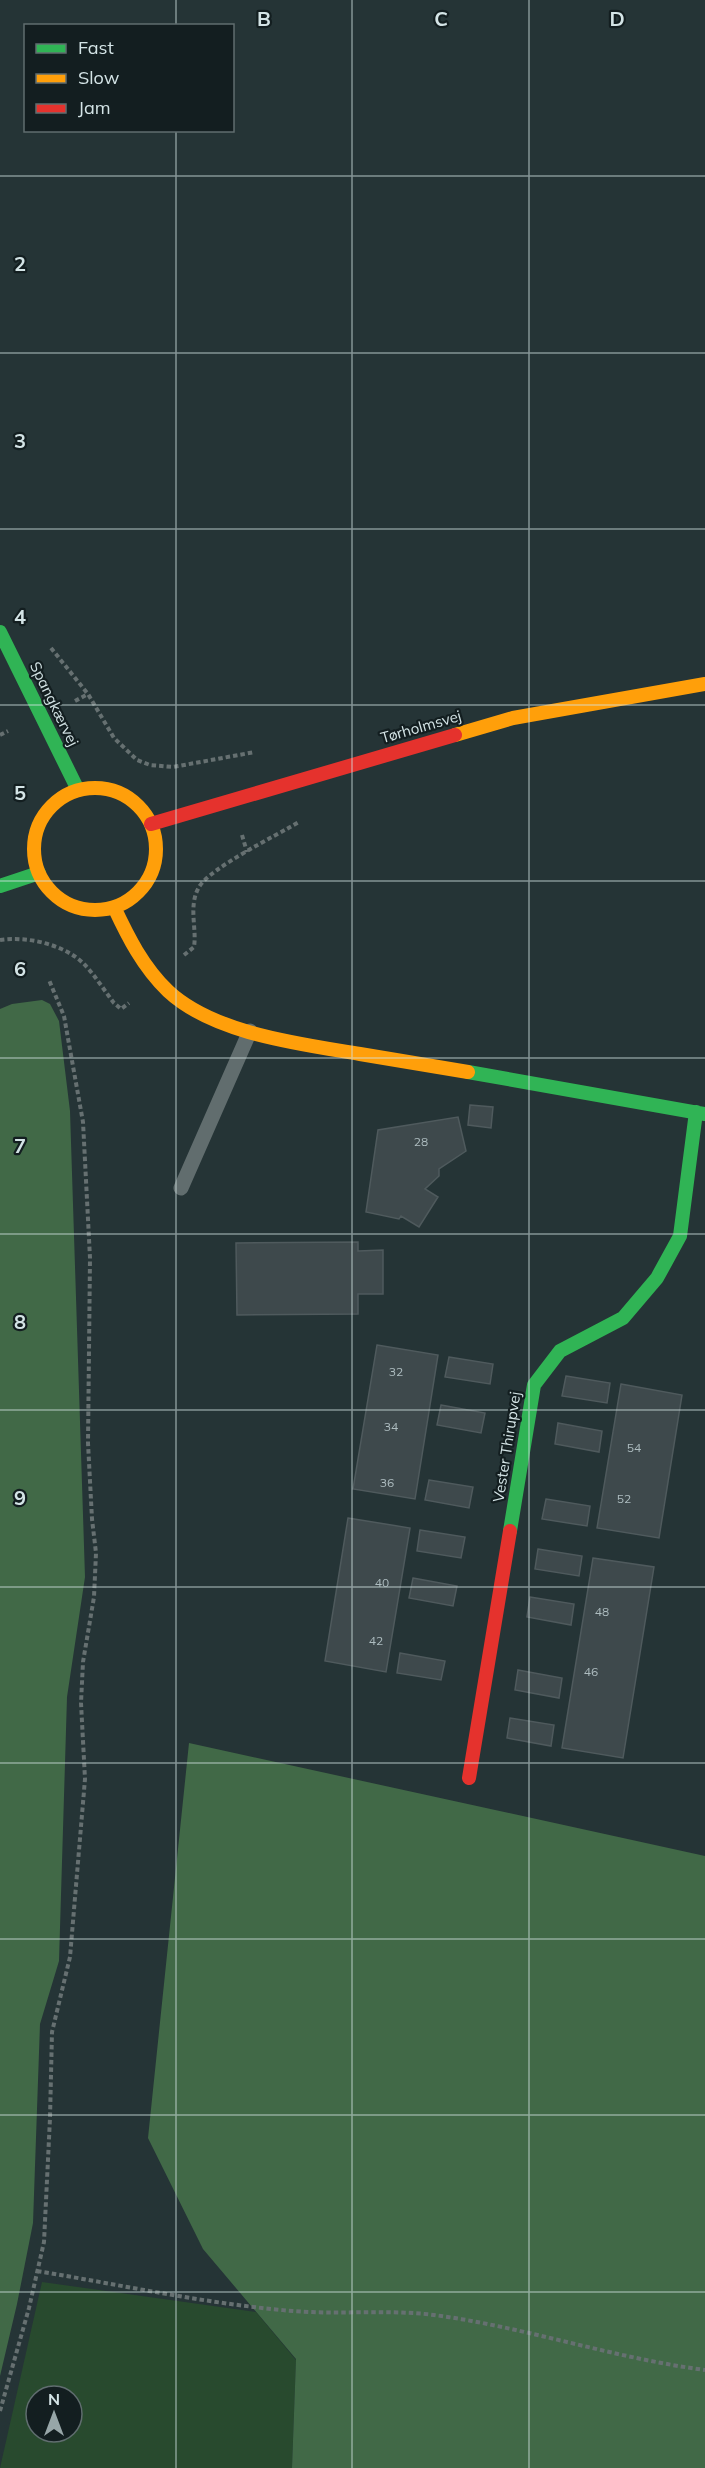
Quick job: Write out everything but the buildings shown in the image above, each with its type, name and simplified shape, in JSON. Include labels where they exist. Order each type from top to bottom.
[{"type":"street","name":"Spangkærvej","points":[[0,632],[78,790]]},
{"type":"street","name":"Tørholmsvej","points":[[151,824],[513,718],[705,684]]},
{"type":"street","points":[[95,787],[113,790],[135,803],[151,824],[156,844],[154,864],[146,883],[132,898],[114,907],[96,910],[78,908],[62,900],[48,889],[39,873],[34,856],[34,840],[39,823],[49,808],[62,797],[78,790],[95,787]]},
{"type":"street","points":[[0,886],[39,873]]},
{"type":"street","name":"Vester Thirupvej","points":[[114,907],[126,934],[155,980],[196,1011],[250,1031],[336,1049],[701,1113],[680,1236],[657,1278],[623,1318],[560,1351],[534,1385],[469,1778]]},
{"type":"lane","points":[[181,1188],[250,1031]]},
{"type":"path","points":[[47,645],[55,651],[88,694],[114,738],[137,760],[150,765],[173,767],[262,751]]},
{"type":"path","points":[[0,940],[15,938],[49,943],[82,962],[114,1003],[121,1008],[133,1001],[194,947],[196,936],[192,913],[199,888],[219,869],[309,817]]},
{"type":"path","points":[[0,2411],[29,2308],[44,2242],[52,2032],[70,1957],[84,1779],[81,1703],[83,1662],[94,1597],[96,1552],[88,1443],[90,1258],[83,1122],[63,1016],[49,980]]},
{"type":"path","points":[[37,2271],[247,2307],[296,2312],[432,2314],[487,2324],[624,2356],[705,2370]]},
{"type":"green space","points":[[42,1000],[50,1004],[59,1021],[70,1111],[85,1577],[67,1697],[59,1961],[40,2024],[33,2223],[0,2376],[0,1009],[12,1004]]},
{"type":"green space","points":[[189,1743],[705,1856],[705,2468],[292,2468],[296,2359],[203,2249],[148,2138]]},
{"type":"green space","points":[[42,2282],[256,2312],[296,2360],[292,2468],[0,2468]]},
{"type":"traffic: fast","points":[[0,632],[78,790]]},
{"type":"traffic: fast","points":[[0,886],[39,873]]},
{"type":"traffic: fast","points":[[468,1072],[705,1114]]},
{"type":"traffic: fast","points":[[510,1531],[534,1385],[560,1351],[623,1318],[657,1278],[680,1236],[696,1112]]},
{"type":"traffic: slow","points":[[455,735],[513,718],[705,684]]},
{"type":"traffic: slow","points":[[95,788],[118,793],[129,798],[138,806],[146,815],[151,826],[156,849],[151,872],[146,883],[138,892],[129,900],[118,905],[95,910],[72,905],[61,900],[52,892],[44,883],[39,872],[34,849],[39,826],[44,815],[52,806],[61,798],[72,793],[95,788]]},
{"type":"traffic: slow","points":[[114,907],[137,951],[159,982],[187,1006],[209,1018],[285,1041],[468,1072]]},
{"type":"traffic: jam","points":[[151,824],[455,735]]},
{"type":"traffic: jam","points":[[469,1778],[510,1531]]}]
